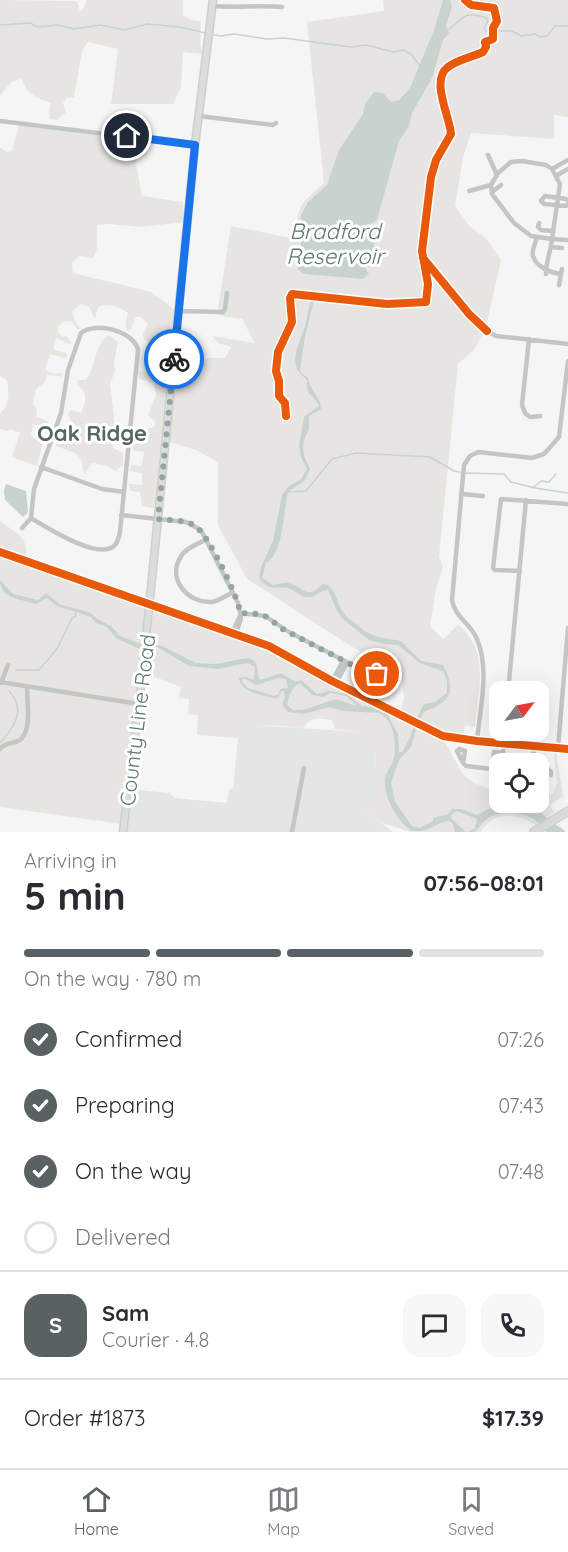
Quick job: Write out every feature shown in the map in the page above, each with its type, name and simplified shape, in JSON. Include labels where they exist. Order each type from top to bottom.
[{"type":"highway","points":[[535,831],[568,811]]},
{"type":"main road","name":"County Line Road","points":[[123,832],[146,645],[195,145],[212,3]]},
{"type":"street","points":[[212,3],[238,8],[282,7]]},
{"type":"street","points":[[199,116],[273,125],[276,123]]},
{"type":"street","points":[[0,121],[195,145]]},
{"type":"street","points":[[488,155],[497,175]]},
{"type":"street","points":[[552,169],[568,160]]},
{"type":"street","points":[[546,272],[552,247],[552,239],[553,231],[560,184],[552,169],[546,165],[522,161],[511,162],[497,175],[491,185],[492,192],[514,223],[531,236],[552,239],[568,240]]},
{"type":"street","points":[[556,176],[568,169]]},
{"type":"street","points":[[469,191],[491,185]]},
{"type":"street","points":[[492,192],[501,185]]},
{"type":"street","points":[[543,197],[558,198],[568,202],[566,206],[543,204],[541,201],[543,197]]},
{"type":"street","points":[[539,224],[538,227],[541,230],[553,231]]},
{"type":"street","points":[[537,237],[532,255],[546,272]]},
{"type":"street","points":[[552,247],[562,248]]},
{"type":"street","points":[[546,272],[561,272],[559,285]]},
{"type":"street","points":[[179,310],[223,312],[226,292]]},
{"type":"street","points":[[22,528],[32,518],[32,495],[61,413],[68,370],[81,333],[91,327],[98,327],[124,334],[134,341],[138,350],[122,515],[117,542],[105,550],[65,539],[32,518]]},
{"type":"street","points":[[487,331],[496,336],[568,344]]},
{"type":"street","points":[[529,339],[522,405],[525,413],[530,417],[540,416]]},
{"type":"street","points":[[477,741],[483,656],[474,633],[456,612],[452,600],[464,465],[473,454],[480,452],[532,458],[544,454],[560,437],[566,400],[568,361]]},
{"type":"street","points":[[41,467],[102,489],[124,492]]},
{"type":"street","points":[[461,494],[483,496]]},
{"type":"street","points":[[520,571],[495,570],[493,567],[500,500],[504,498],[568,504]]},
{"type":"street","points":[[509,681],[526,500]]},
{"type":"street","points":[[122,515],[192,524],[201,530],[238,603],[240,614],[234,634]]},
{"type":"street","points":[[207,539],[179,558],[176,570],[179,584],[189,596],[202,601],[214,602],[233,592]]},
{"type":"street","points":[[0,552],[269,646],[334,682],[448,737],[568,749]]},
{"type":"street","points":[[240,614],[259,614],[267,617],[284,630],[345,662],[364,671],[372,672]]},
{"type":"street","points":[[558,748],[568,628]]},
{"type":"street","points":[[334,682],[345,662]]},
{"type":"street","points":[[9,665],[0,683],[139,704]]},
{"type":"street","points":[[0,749],[5,744],[18,740],[24,734],[27,722],[27,687]]},
{"type":"street","points":[[494,753],[503,753],[504,743]]},
{"type":"street","points":[[533,753],[534,746]]},
{"type":"street","points":[[463,763],[466,766],[489,769]]},
{"type":"street","points":[[292,832],[304,768]]},
{"type":"shaded area","points":[[0,0],[77,1],[80,12],[86,0],[183,0],[183,15],[191,20],[201,21],[200,44],[203,54],[183,52],[181,87],[173,104],[111,104],[118,49],[88,42],[82,51],[74,97],[66,98],[63,103],[66,112],[57,120],[50,119],[51,103],[29,92],[22,79],[12,81],[0,96]]},
{"type":"shaded area","points":[[383,0],[568,0],[568,117],[554,115],[554,139],[471,133],[463,157],[455,206],[470,227],[486,238],[501,260],[486,327],[475,349],[458,364],[439,557],[443,567],[436,589],[430,626],[443,639],[458,625],[468,635],[479,659],[480,685],[475,727],[465,726],[463,736],[442,733],[400,712],[404,698],[402,679],[247,579],[218,525],[218,462],[196,450],[168,442],[175,379],[197,361],[225,358],[231,347],[218,343],[212,336],[255,343],[242,319],[217,315],[231,226],[296,239],[301,207],[324,183],[307,22],[384,11]]},
{"type":"shaded area","points":[[19,125],[111,137],[108,156],[119,160],[129,154],[133,143],[139,140],[141,146],[136,164],[142,196],[183,202],[184,222],[141,227],[97,225],[97,249],[93,258],[79,256],[72,263],[73,273],[151,292],[175,310],[154,508],[142,506],[140,492],[131,491],[128,484],[142,485],[142,473],[130,471],[131,465],[142,466],[144,452],[134,451],[132,446],[139,440],[148,443],[145,431],[155,426],[155,421],[148,415],[156,395],[154,383],[139,379],[138,370],[150,373],[155,370],[155,346],[144,339],[143,334],[148,324],[141,317],[136,317],[128,331],[125,326],[128,313],[106,305],[98,307],[95,319],[89,307],[81,304],[72,311],[80,328],[78,330],[71,321],[63,322],[58,327],[59,334],[63,337],[67,336],[72,345],[56,338],[54,350],[66,353],[68,357],[50,354],[45,370],[54,374],[61,373],[62,377],[47,374],[45,382],[36,389],[33,403],[37,410],[36,417],[48,421],[50,426],[47,428],[33,424],[31,436],[43,442],[37,466],[12,457],[20,433],[11,429],[7,431],[0,429],[0,413],[6,406],[8,394],[7,381],[0,376],[0,148],[7,152],[12,151]]},
{"type":"shaded area","points":[[107,335],[118,342],[114,362],[115,372],[110,383],[114,417],[113,448],[123,453],[123,465],[116,471],[104,465],[92,463],[84,475],[81,459],[75,453],[56,446],[56,440],[61,433],[71,435],[76,432],[77,426],[68,414],[71,410],[81,413],[84,405],[85,394],[77,385],[78,380],[86,380],[99,347]]},
{"type":"shaded area","points":[[0,521],[24,541],[26,560],[0,552]]},
{"type":"shaded area","points":[[0,555],[145,606],[137,703],[122,824],[0,807]]},
{"type":"shaded area","points":[[153,612],[256,643],[443,739],[463,774],[474,783],[489,789],[489,813],[549,813],[549,795],[552,795],[557,783],[554,755],[556,753],[563,796],[550,805],[554,812],[535,825],[521,818],[506,816],[492,820],[481,832],[411,832],[382,823],[366,811],[373,788],[376,748],[358,746],[359,732],[335,729],[332,720],[319,718],[309,721],[303,728],[261,726],[238,738],[197,735],[198,715],[188,714],[189,699],[179,698],[181,687],[147,674]]},
{"type":"shaded area","points":[[269,726],[359,732],[376,747],[375,781],[372,799],[366,811],[393,832],[125,832],[130,789],[169,793],[175,798],[227,803],[229,789],[233,789],[238,738],[251,728]]},
{"type":"water","name":"Bradford Reservoir","points":[[443,0],[450,0],[452,7],[446,25],[449,33],[443,40],[432,78],[412,113],[409,126],[399,141],[377,220],[365,227],[371,232],[374,243],[373,251],[364,266],[369,274],[363,279],[305,274],[298,270],[301,215],[308,202],[327,185],[339,150],[363,114],[365,104],[374,92],[383,93],[391,102],[399,100],[410,88],[434,30]]},
{"type":"water","points":[[311,299],[313,299],[300,369],[301,373],[308,378],[321,409],[309,416],[309,429],[304,440],[304,456],[310,469],[305,480],[288,492],[280,541],[272,558],[266,563],[262,578],[273,585],[288,583],[308,592],[312,592],[322,584],[328,585],[333,590],[346,616],[366,632],[378,637],[401,641],[421,661],[443,665],[450,682],[447,698],[424,712],[411,747],[399,760],[391,783],[395,802],[412,826],[420,828],[433,821],[433,818],[448,814],[452,809],[462,809],[477,815],[489,809],[489,813],[506,813],[492,816],[484,821],[475,832],[468,832],[475,828],[477,819],[457,811],[450,817],[466,832],[455,832],[453,824],[449,821],[428,829],[412,831],[397,816],[386,794],[385,786],[385,780],[394,758],[395,739],[388,721],[379,713],[343,711],[329,707],[304,714],[288,712],[282,705],[285,697],[284,691],[281,691],[276,699],[253,693],[244,687],[239,678],[246,677],[254,680],[255,667],[248,663],[218,669],[189,666],[157,647],[138,648],[122,641],[116,638],[107,627],[96,623],[91,617],[57,606],[47,598],[36,604],[7,595],[1,586],[0,580],[13,594],[38,600],[46,593],[59,604],[91,613],[112,627],[120,636],[138,643],[162,646],[196,663],[215,664],[248,658],[255,662],[260,680],[281,674],[296,682],[301,680],[317,694],[329,691],[347,694],[362,706],[380,708],[386,712],[398,734],[399,752],[402,752],[424,704],[435,702],[447,693],[447,680],[443,671],[420,663],[398,645],[369,640],[343,619],[328,590],[312,596],[301,596],[288,588],[268,587],[259,577],[273,541],[282,495],[288,487],[301,479],[307,469],[299,446],[304,417],[319,406],[307,390],[307,380],[297,369],[296,352]],"holes":[[[243,678],[257,685],[278,678],[286,679],[288,688],[280,689],[279,694],[274,696],[248,688],[242,682]],[[300,683],[312,695],[323,697],[331,693],[346,696],[357,706],[336,699],[303,710],[293,710],[287,705],[297,684]]]},
{"type":"water","points":[[6,484],[26,491],[28,512],[23,517],[5,500]]},
{"type":"water","points":[[514,813],[541,813],[566,832],[546,832],[537,821]]},
{"type":"waterway","points":[[449,29],[468,15],[486,18],[488,21],[484,28],[486,31],[512,31],[521,36],[535,34],[541,37],[547,36],[555,26],[568,26]]},
{"type":"waterway","points":[[0,25],[31,23],[37,27],[58,25],[74,29],[100,25],[125,30],[147,24],[180,27],[205,33]]},
{"type":"waterway","points":[[210,34],[221,36],[234,34],[267,39],[284,38],[351,47],[366,45],[393,52],[403,50],[411,54],[420,66]]},
{"type":"waterway","points":[[288,492],[306,491],[332,459],[356,453],[430,457],[460,472]]},
{"type":"waterway","points":[[465,473],[504,474],[511,482],[568,493]]},
{"type":"waterway","points":[[533,488],[541,481],[549,482],[556,474]]},
{"type":"waterway","points":[[16,670],[39,670],[57,649],[72,618],[76,616],[75,611]]},
{"type":"waterway","points":[[0,743],[14,725],[18,712],[17,705],[9,691]]},
{"type":"cycle path","points":[[286,416],[285,403],[279,396],[276,371],[278,352],[292,322],[290,298],[292,294],[387,304],[426,302],[428,284],[422,251],[431,177],[436,160],[451,134],[442,99],[443,73],[460,60],[483,52],[486,47],[485,42],[493,39],[493,28],[497,21],[494,8],[471,5],[465,0]]},
{"type":"cycle path","points":[[423,258],[469,314],[487,331]]},
{"type":"cycle path","points":[[0,552],[269,646],[332,681],[443,736],[568,749]]},
{"type":"way so far","points":[[174,359],[158,519],[189,523],[201,530],[237,599],[240,613],[267,617],[280,628],[364,671],[377,674]]},
{"type":"district","name":"Oak Ridge","points":[[92,433]]},
{"type":"route","points":[[127,136],[195,145],[174,359]]}]
